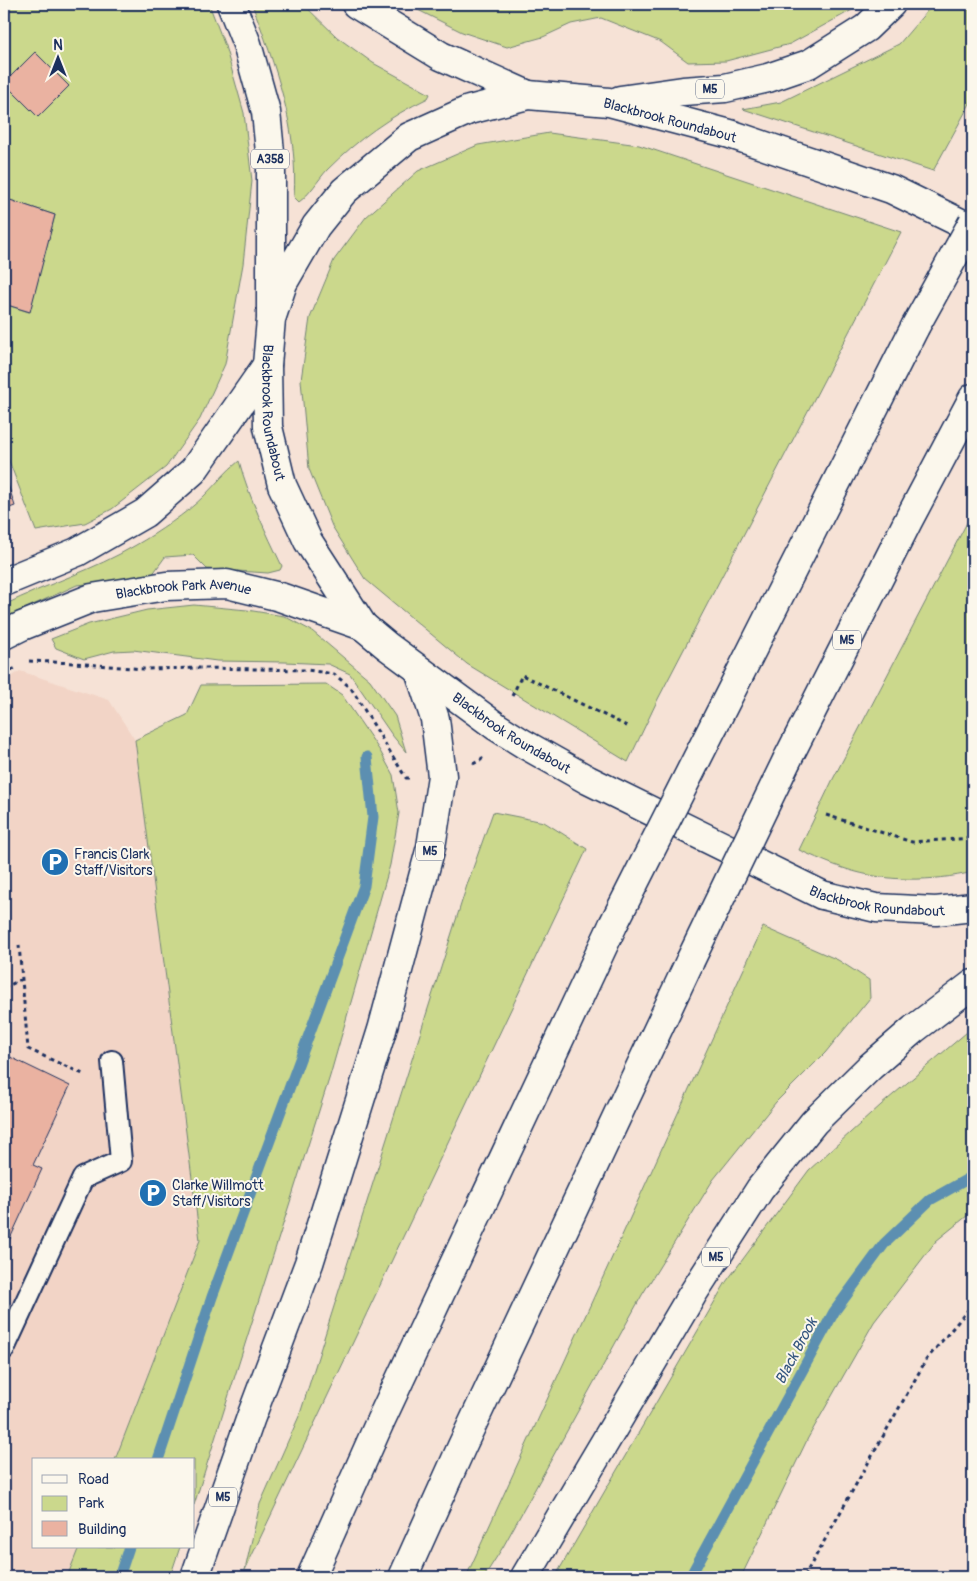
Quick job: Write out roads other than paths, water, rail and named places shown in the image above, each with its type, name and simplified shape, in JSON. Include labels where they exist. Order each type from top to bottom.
[{"type":"main road","name":"A358","points":[[231,4],[247,44],[266,112],[271,162],[272,319]]},
{"type":"main road","points":[[356,4],[441,56],[528,95]]},
{"type":"main road","name":"M5","points":[[609,102],[684,91],[725,88],[768,78],[809,64],[866,28],[891,4]]},
{"type":"main road","name":"Blackbrook Roundabout","points":[[973,229],[891,189],[730,134],[609,102],[528,95],[469,110],[409,137],[344,191],[316,226],[283,283],[272,319],[267,366],[268,426],[282,485],[308,541],[363,626],[386,646],[496,727],[588,780],[822,895],[876,908],[936,911],[973,907]]},
{"type":"main road","points":[[310,1577],[379,1424],[613,925],[915,327],[973,222]]},
{"type":"main road","points":[[5,577],[77,552],[145,513],[193,472],[267,366]]},
{"type":"main road","name":"M5","points":[[403,1577],[462,1446],[690,961],[787,760],[908,521],[973,398]]},
{"type":"main road","name":"Blackbrook Park Avenue","points":[[4,635],[92,598],[166,586],[227,584],[280,597],[363,626]]},
{"type":"main road","name":"M5","points":[[195,1577],[251,1417],[312,1254],[382,1030],[431,847],[442,776],[436,719],[419,670]]},
{"type":"main road","name":"M5","points":[[525,1577],[692,1295],[760,1189],[814,1122],[870,1067],[914,1029],[973,984]]},
{"type":"lane","points":[[4,1349],[83,1178],[121,1161],[112,1061]]},
{"type":"waterway","points":[[159,1458],[212,1297],[364,886],[373,817],[367,757]]},
{"type":"waterway","name":"Black Brook","points":[[690,1577],[834,1312],[884,1244],[930,1200],[973,1176]]},
{"type":"waterway","points":[[119,1577],[129,1548]]},
{"type":"place","name":"Francis Clark Staff/Visitors","points":[[55,862]]},
{"type":"place","name":"Clarke Willmott Staff/Visitors","points":[[153,1193]]}]
